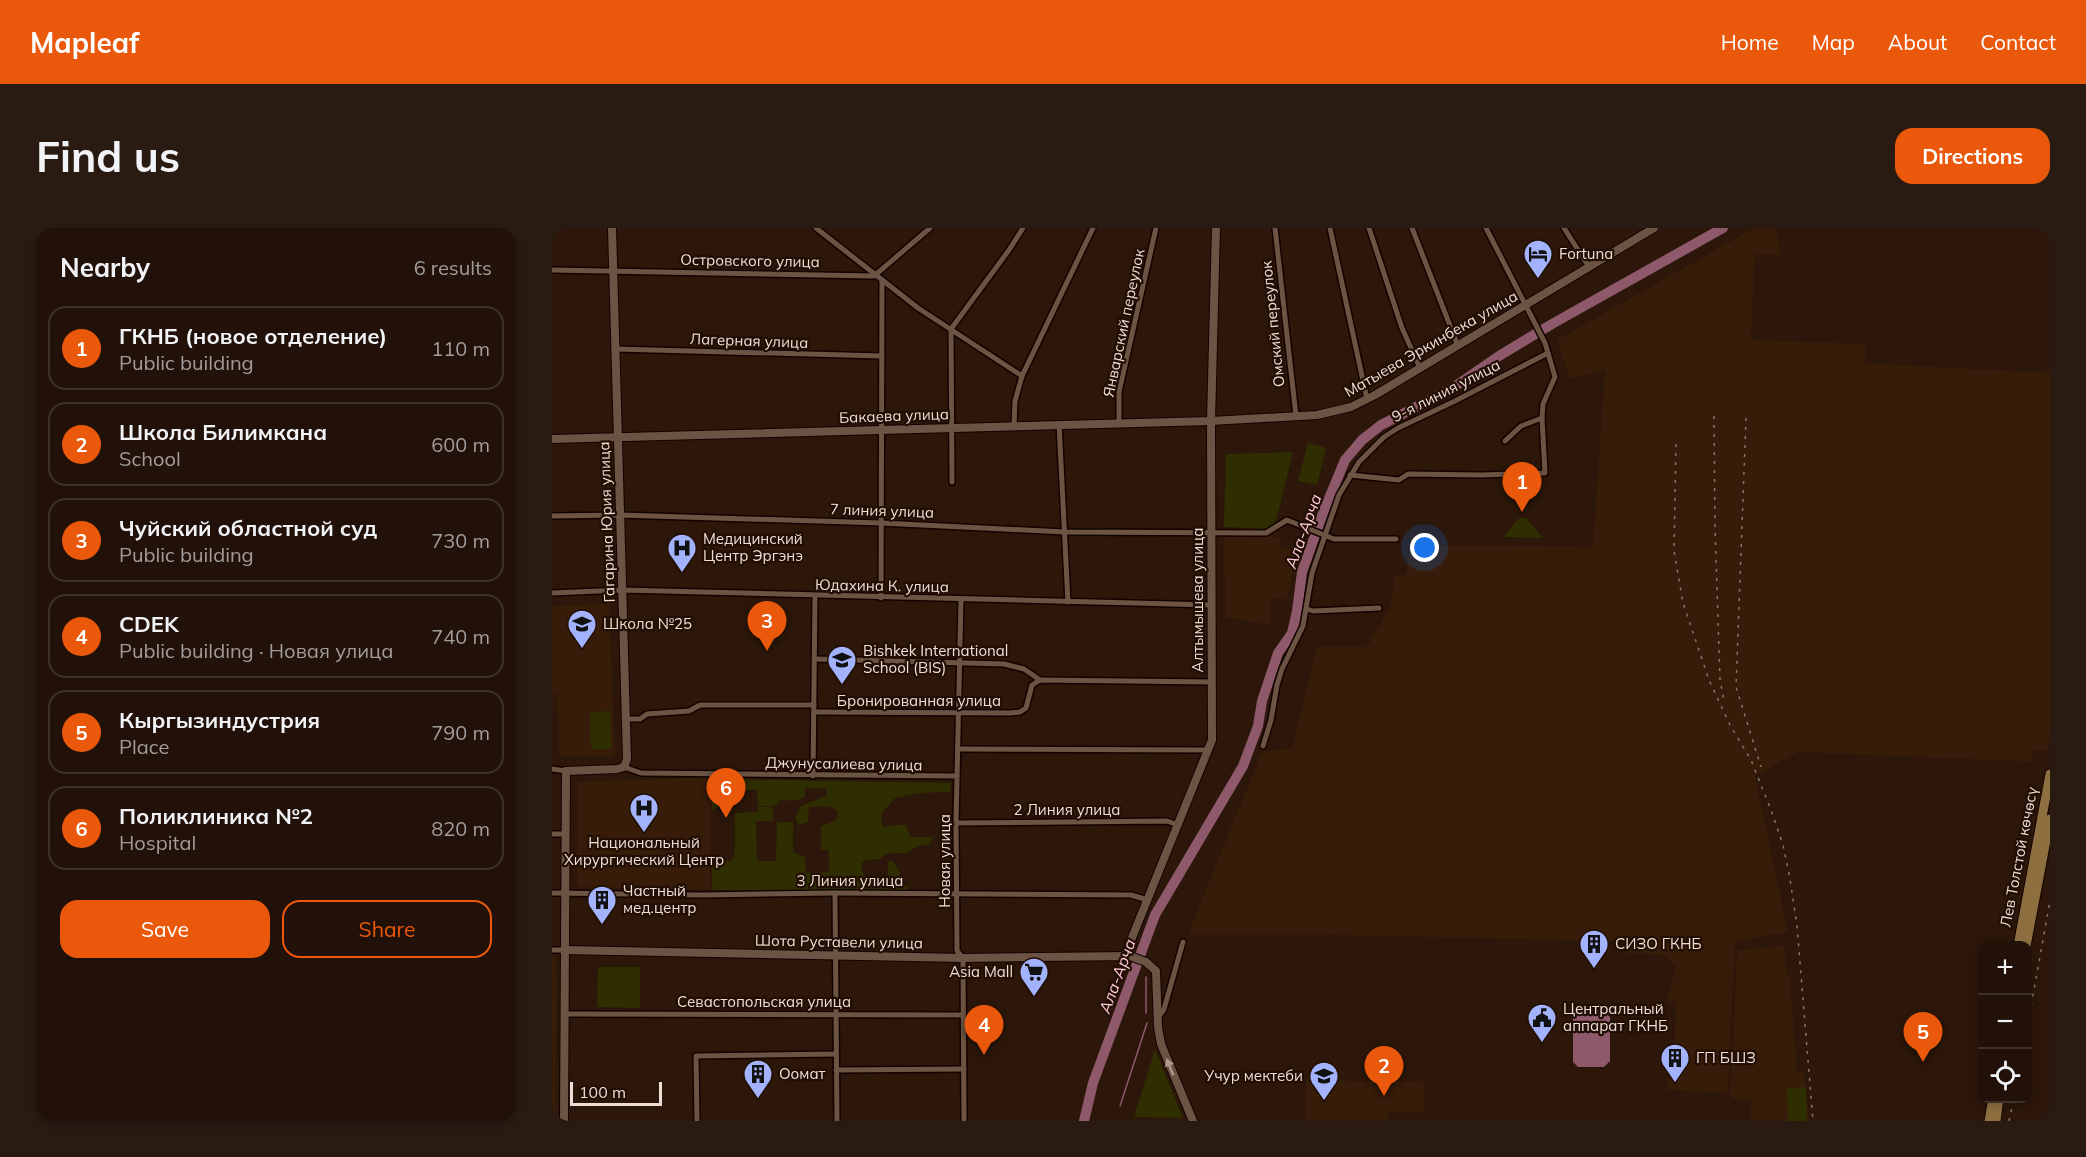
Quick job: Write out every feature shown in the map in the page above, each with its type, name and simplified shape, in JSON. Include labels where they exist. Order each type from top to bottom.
[{"type":"main road","name":"Гагарина Юрия улица","points":[[612,228],[627,759],[624,767]]},
{"type":"main road","name":"Алтымышева улица","points":[[1128,956],[1148,900],[1209,750],[1213,731],[1211,421],[1216,228]]},
{"type":"main road","name":"Матыева Эркинбека улица","points":[[1059,424],[1211,421],[1330,413],[1351,407],[1650,229]]},
{"type":"main road","name":"Бакаева улица","points":[[552,439],[1059,424]]},
{"type":"main road","points":[[564,1121],[566,771],[624,767]]},
{"type":"main road","name":"Лев Толстой көчөсү","points":[[2019,941],[2050,774]]},
{"type":"main road","name":"Лев Толстой көчөсү","points":[[2027,941],[2050,819]]},
{"type":"main road","name":"Шота Руставели улица","points":[[564,950],[963,958],[1128,956]]},
{"type":"main road","points":[[1128,956],[1146,962],[1154,968],[1158,975],[1159,1032],[1165,1055],[1193,1121]]},
{"type":"main road","points":[[1989,1121],[1992,1103]]},
{"type":"main road","points":[[1996,1121],[1999,1103]]},
{"type":"street","points":[[816,228],[874,276],[1022,376]]},
{"type":"street","points":[[822,234],[829,228]]},
{"type":"street","points":[[874,276],[930,228]]},
{"type":"street","points":[[952,482],[951,329],[1023,228]]},
{"type":"street","points":[[1014,426],[1015,401],[1022,376],[1093,228]]},
{"type":"street","name":"Январский переулок","points":[[1119,422],[1119,392],[1156,228]]},
{"type":"street","name":"Омский переулок","points":[[1275,228],[1296,416]]},
{"type":"street","points":[[1330,228],[1367,399]]},
{"type":"street","points":[[1369,228],[1402,328],[1420,368]]},
{"type":"street","points":[[1412,228],[1458,345]]},
{"type":"street","points":[[1350,475],[1399,480],[1408,474],[1545,473],[1543,404],[1555,377],[1545,343],[1486,228]]},
{"type":"street","points":[[1564,228],[1589,267]]},
{"type":"street","name":"Островского улица","points":[[552,270],[874,276]]},
{"type":"street","points":[[881,598],[882,281]]},
{"type":"street","name":"Лагерная улица","points":[[616,349],[882,356]]},
{"type":"street","name":"9-я линия улица","points":[[1263,746],[1271,720],[1279,678],[1288,654],[1300,636],[1312,573],[1339,495],[1350,475],[1367,453],[1398,428],[1548,353]]},
{"type":"street","points":[[1505,441],[1521,426],[1542,418]]},
{"type":"street","points":[[1059,424],[1068,602]]},
{"type":"street","name":"7 линия улица","points":[[552,516],[620,514],[1065,532],[1266,532],[1287,520],[1325,535]]},
{"type":"street","points":[[1325,535],[1334,539],[1396,539]]},
{"type":"street","name":"Юдахина К. улица","points":[[552,592],[622,590],[1212,605]]},
{"type":"street","points":[[813,776],[815,596]]},
{"type":"street","name":"Новая улица","points":[[961,600],[956,823],[957,951],[963,958],[964,1121]]},
{"type":"street","points":[[1306,609],[1313,611],[1379,608]]},
{"type":"street","points":[[815,659],[1004,664],[1024,669],[1040,680],[1212,682]]},
{"type":"street","name":"Бронированная улица","points":[[626,719],[640,719],[647,714],[689,711],[700,705],[1010,713],[1020,712],[1026,708],[1032,685],[1040,680]]},
{"type":"street","points":[[958,749],[1209,750]]},
{"type":"street","name":"Джунусалиева улица","points":[[624,767],[641,773],[957,776]]},
{"type":"street","points":[[552,769],[566,771]]},
{"type":"street","name":"2 Линия улица","points":[[956,823],[1167,821],[1178,825]]},
{"type":"street","points":[[552,834],[565,834]]},
{"type":"street","points":[[835,892],[837,1121]]},
{"type":"street","name":"3 Линия улица","points":[[552,893],[835,892],[1131,896],[1148,900]]},
{"type":"street","points":[[1158,1018],[1164,1009],[1183,942]]},
{"type":"street","name":"Шота Руставели улица","points":[[552,950],[564,950]]},
{"type":"street","name":"Севастопольская улица","points":[[564,1014],[963,1015]]},
{"type":"street","points":[[697,1121],[696,1056],[836,1054]]},
{"type":"street","points":[[836,1070],[964,1069]]},
{"type":"shaded area","points":[[1754,228],[1775,228],[1782,255],[1755,254],[1751,340],[1865,344],[1865,363],[2050,373],[2050,731],[2047,750],[2033,750],[2032,761],[2037,762],[1798,752],[1755,776],[1788,932],[1735,942],[1728,1093],[1668,1090],[1669,1059],[1674,1059],[1676,1002],[1667,1001],[1676,967],[1664,955],[1625,953],[1625,941],[1330,935],[1189,935],[1261,754],[1272,750],[1292,749],[1317,646],[1367,647],[1390,607],[1395,575],[1406,575],[1410,545],[1593,547],[1605,369],[1570,379],[1557,340]]},
{"type":"shaded area","points":[[1308,443],[1326,448],[1317,485],[1298,481]]},
{"type":"shaded area","points":[[1293,452],[1274,529],[1224,527],[1226,454]]},
{"type":"shaded area","points":[[1519,518],[1526,518],[1543,538],[1504,537]]},
{"type":"shaded area","points":[[1224,535],[1269,535],[1281,539],[1279,546],[1297,552],[1287,599],[1271,598],[1270,625],[1225,617]]},
{"type":"shaded area","name":"Школа №25","points":[[609,604],[615,754],[613,756],[559,756],[557,694],[552,694],[552,606]]},
{"type":"shaded area","points":[[610,711],[611,749],[591,749],[590,712]]},
{"type":"shaded area","name":"Национальный Хирургический Центр","points":[[712,777],[710,890],[577,887],[577,782]]},
{"type":"shaded area","points":[[712,779],[951,783],[950,792],[919,793],[895,798],[881,814],[883,828],[892,825],[906,825],[911,837],[934,837],[929,844],[918,846],[907,853],[886,854],[880,859],[865,860],[861,864],[867,878],[873,883],[882,884],[888,879],[888,861],[893,861],[900,873],[900,886],[908,886],[907,890],[712,890],[712,860],[731,861],[735,854],[735,813],[758,812],[758,807],[773,807],[773,821],[756,821],[757,861],[776,861],[777,822],[793,822],[793,852],[805,857],[806,873],[829,872],[829,850],[821,850],[821,826],[835,821],[839,812],[829,807],[809,807],[808,822],[799,825],[795,818],[800,807],[827,795],[826,788],[805,788],[805,797],[793,801],[781,799],[775,806],[758,806],[757,790],[720,790],[718,808],[712,810]]},
{"type":"shaded area","points":[[1785,946],[1786,972],[1790,978],[1797,1072],[1804,1072],[1809,1121],[1750,1121],[1751,1100],[1730,1099],[1737,950]]},
{"type":"shaded area","points":[[552,956],[556,960],[556,1121],[552,1121]]},
{"type":"shaded area","points":[[598,967],[640,967],[640,1008],[597,1007]]},
{"type":"shaded area","points":[[1578,1012],[1604,1012],[1610,1017],[1610,1061],[1604,1067],[1578,1067],[1573,1062],[1573,1018]]},
{"type":"shaded area","points":[[1155,1049],[1183,1118],[1134,1117]]},
{"type":"shaded area","points":[[1306,1081],[1424,1081],[1425,1112],[1389,1112],[1388,1121],[1305,1121]]},
{"type":"shaded area","points":[[1806,1087],[1807,1121],[1788,1121],[1787,1088]]},
{"type":"waterway","name":"Ала-Арча","points":[[1084,1121],[1093,1083],[1155,915],[1243,766],[1258,726],[1262,701],[1278,653],[1292,633],[1302,572],[1345,460],[1362,440],[1381,425],[1451,389],[1552,324],[1723,228]]},
{"type":"waterway","points":[[1146,977],[1146,1013]]},
{"type":"waterway","points":[[1120,1106],[1147,1023]]},
{"type":"railway","points":[[1714,416],[1720,679],[1724,701]]},
{"type":"railway","points":[[1746,418],[1736,687],[1761,767]]},
{"type":"railway","points":[[1676,444],[1674,551],[1683,603],[1709,680],[1730,725],[1751,760],[1771,810],[1783,845],[1790,879],[1797,926],[1813,1121]]},
{"type":"railway","points":[[2032,1001],[2050,901]]},
{"type":"railway","points":[[2009,1121],[2013,1103]]},
{"type":"place","name":"Fortuna","points":[[1538,280]]},
{"type":"place","name":"ГКНБ (новое отделение)","points":[[1522,512]]},
{"type":"place","name":"Медицинский Центр Эргэнэ","points":[[682,574]]},
{"type":"place","name":"Школа №25","points":[[582,650]]},
{"type":"place","name":"Чуйский областной суд","points":[[767,651]]},
{"type":"place","name":"Bishkek International School (BIS)","points":[[842,686]]},
{"type":"place","name":"Поликлиника №2","points":[[726,818]]},
{"type":"place","name":"Национальный Хирургический Центр","points":[[644,834]]},
{"type":"place","name":"Частный мед.центр","points":[[602,926]]},
{"type":"place","name":"СИЗО ГКНБ","points":[[1594,970]]},
{"type":"place","name":"Asia Mall","points":[[1034,998]]},
{"type":"place","name":"Центральный аппарат ГКНБ","points":[[1542,1044]]},
{"type":"place","name":"CDEK","points":[[984,1055]]},
{"type":"place","name":"Кыргызиндустрия","points":[[1923,1062]]},
{"type":"place","name":"ГП БШЗ","points":[[1675,1084]]},
{"type":"place","name":"Школа Билимкана","points":[[1384,1096]]},
{"type":"place","name":"Оомат","points":[[758,1100]]},
{"type":"place","name":"Учур мектеби","points":[[1324,1102]]}]
